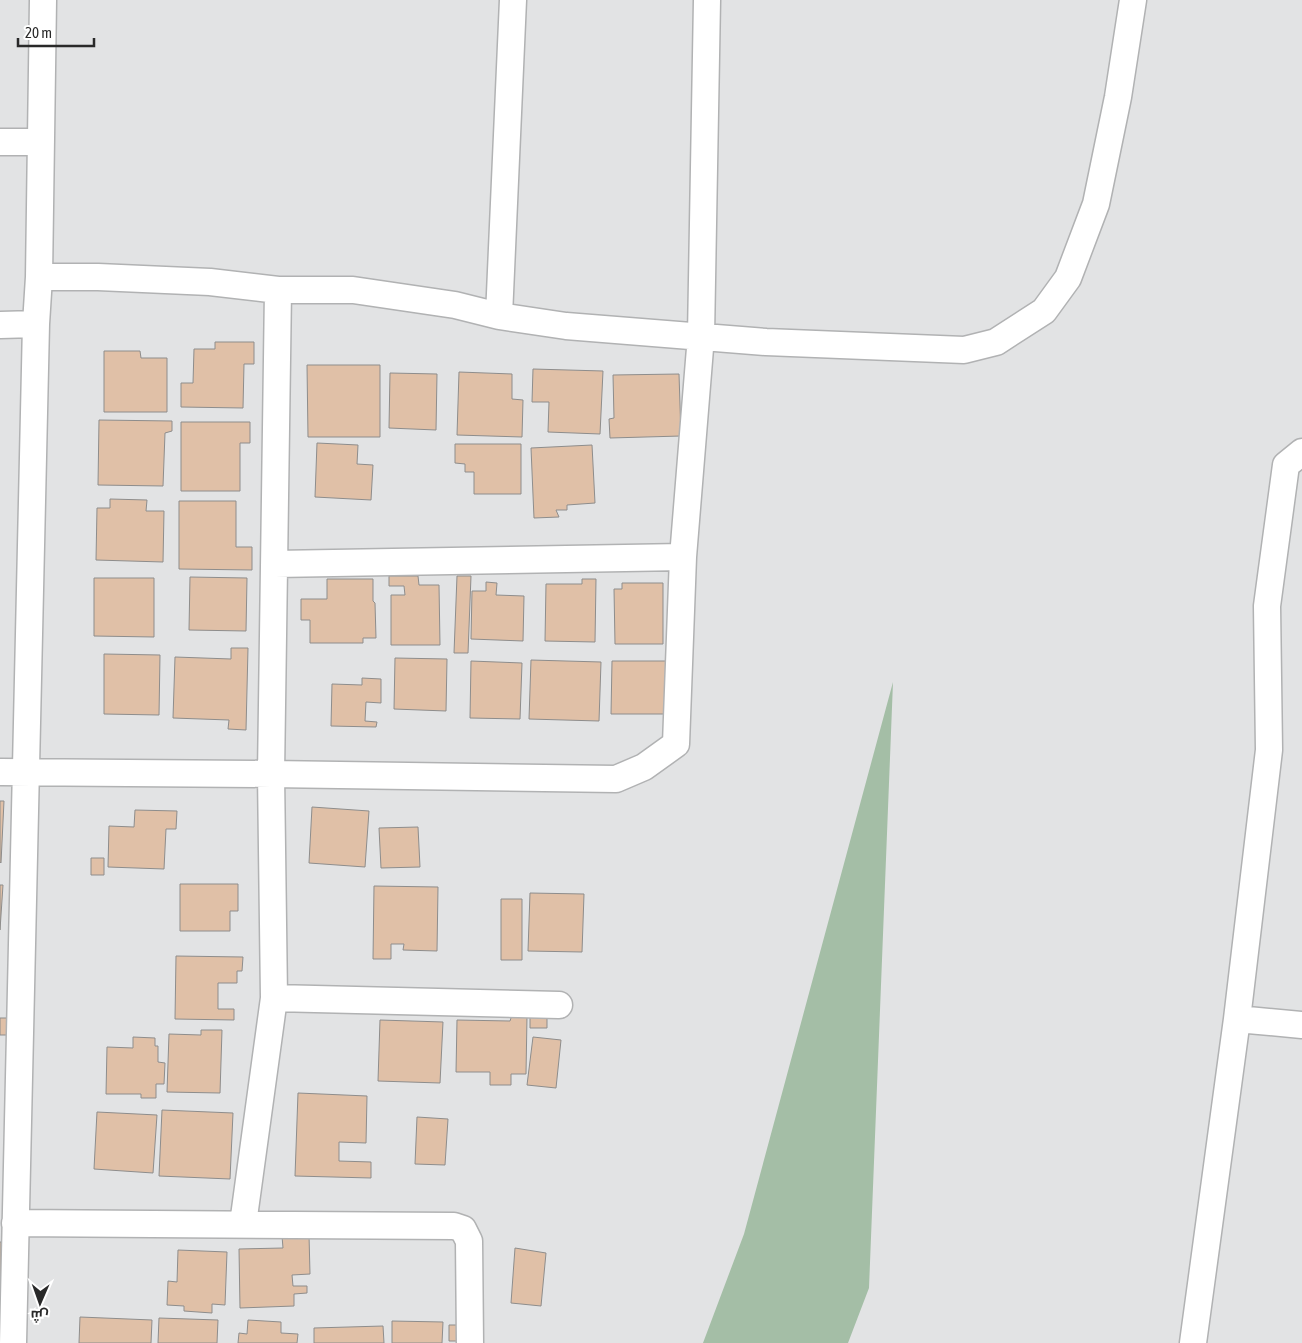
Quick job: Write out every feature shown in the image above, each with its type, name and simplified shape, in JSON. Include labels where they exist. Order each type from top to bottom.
[{"type":"street","points":[[13,1343],[36,324],[40,277],[43,0]]},
{"type":"street","points":[[499,316],[513,0]]},
{"type":"street","points":[[0,772],[616,779],[644,767],[676,744],[683,557],[701,336],[707,0]]},
{"type":"street","points":[[40,277],[98,277],[210,282],[278,290],[353,290],[455,305],[499,316],[566,326],[766,342],[964,350],[996,342],[1044,311],[1068,278],[1096,204],[1118,97],[1133,0]]},
{"type":"street","points":[[0,142],[41,142]]},
{"type":"street","points":[[243,1224],[274,998],[271,774],[278,290]]},
{"type":"street","points":[[0,325],[36,324]]},
{"type":"street","points":[[1194,1343],[1237,1019],[1269,750],[1267,606],[1286,465],[1302,452]]},
{"type":"street","points":[[275,564],[683,557]]},
{"type":"street","points":[[274,998],[559,1005]]},
{"type":"street","points":[[1237,1019],[1302,1025]]},
{"type":"street","points":[[16,1223],[454,1226],[463,1228],[469,1242],[470,1343]]},
{"type":"green space","points":[[893,682],[869,1288],[848,1343],[703,1343],[744,1234]]},
{"type":"building","points":[[215,342],[254,342],[254,364],[244,364],[243,408],[181,407],[181,383],[193,383],[194,349],[215,349]]},
{"type":"building","points":[[104,351],[140,351],[141,358],[167,358],[167,412],[104,412]]},
{"type":"building","points":[[307,365],[380,365],[380,437],[308,437]]},
{"type":"building","points":[[533,369],[603,371],[600,434],[548,432],[549,402],[532,402]]},
{"type":"building","points":[[459,372],[512,374],[512,399],[523,400],[522,437],[457,435]]},
{"type":"building","points":[[390,373],[437,374],[436,430],[389,428]]},
{"type":"building","points":[[679,374],[681,436],[610,438],[609,419],[614,418],[613,375]]},
{"type":"building","points":[[99,420],[172,421],[172,431],[165,433],[163,486],[98,485]]},
{"type":"building","points":[[181,422],[250,422],[250,443],[240,443],[240,491],[181,491]]},
{"type":"building","points":[[317,443],[358,445],[357,464],[373,465],[371,500],[315,497]]},
{"type":"building","points":[[455,444],[521,444],[521,494],[474,494],[474,472],[465,472],[465,464],[455,463]]},
{"type":"building","points":[[592,445],[595,503],[567,505],[567,510],[556,510],[559,517],[534,518],[531,448]]},
{"type":"building","points":[[110,499],[147,500],[146,511],[164,511],[163,562],[96,560],[97,508],[110,508]]},
{"type":"building","points":[[179,501],[236,501],[236,547],[252,547],[252,570],[179,569]]},
{"type":"building","points":[[389,576],[418,576],[419,585],[439,585],[440,645],[391,645],[391,595],[405,595],[404,586],[389,586]]},
{"type":"building","points":[[457,576],[471,576],[468,653],[454,653]]},
{"type":"building","points":[[190,577],[247,578],[246,631],[189,630]]},
{"type":"building","points":[[94,578],[154,578],[154,637],[94,636]]},
{"type":"building","points":[[327,579],[373,579],[376,638],[363,638],[363,643],[310,643],[310,620],[301,620],[301,599],[327,599]]},
{"type":"building","points":[[582,579],[596,579],[595,642],[545,641],[546,584],[582,584]]},
{"type":"building","points":[[486,582],[497,583],[496,595],[524,596],[523,641],[471,639],[472,591],[486,591]]},
{"type":"building","points":[[622,583],[663,583],[663,644],[615,644],[614,589],[622,589]]},
{"type":"building","points":[[231,648],[248,648],[246,730],[228,729],[229,720],[173,718],[175,657],[231,659]]},
{"type":"building","points":[[104,654],[160,655],[159,715],[104,714]]},
{"type":"building","points":[[395,658],[447,659],[446,711],[394,709]]},
{"type":"building","points":[[531,660],[601,662],[599,721],[529,719]]},
{"type":"building","points":[[471,661],[522,663],[520,719],[470,718]]},
{"type":"building","points":[[612,661],[670,661],[669,714],[611,714]]},
{"type":"building","points":[[362,678],[381,679],[381,703],[366,702],[365,721],[377,722],[376,727],[331,726],[332,684],[362,685]]},
{"type":"building","points":[[0,801],[4,801],[1,863],[0,862]]},
{"type":"building","points":[[312,807],[369,811],[365,867],[309,863]]},
{"type":"building","points":[[135,810],[177,811],[176,829],[166,829],[164,869],[108,867],[109,826],[134,827]]},
{"type":"building","points":[[418,827],[420,867],[381,868],[379,828]]},
{"type":"building","points":[[91,858],[104,858],[104,875],[91,875]]},
{"type":"building","points":[[180,884],[238,884],[238,911],[230,911],[230,931],[180,931]]},
{"type":"building","points":[[0,885],[3,885],[0,930]]},
{"type":"building","points":[[374,886],[438,887],[437,951],[403,950],[404,944],[391,944],[391,959],[373,959]]},
{"type":"building","points":[[530,893],[584,894],[582,952],[528,951]]},
{"type":"building","points":[[501,899],[522,899],[522,960],[501,960]]},
{"type":"building","points":[[176,956],[243,957],[242,971],[237,971],[237,983],[218,983],[218,1009],[234,1009],[234,1020],[175,1019]]},
{"type":"building","points":[[512,1015],[527,1016],[526,1074],[511,1074],[511,1085],[490,1085],[490,1072],[456,1072],[457,1020],[510,1021]]},
{"type":"building","points":[[530,1016],[547,1016],[547,1028],[530,1028]]},
{"type":"building","points":[[0,1018],[9,1018],[9,1035],[0,1035]]},
{"type":"building","points":[[380,1020],[443,1022],[440,1083],[378,1081]]},
{"type":"building","points":[[201,1030],[222,1030],[220,1093],[167,1092],[169,1034],[201,1035]]},
{"type":"building","points":[[133,1037],[155,1038],[155,1046],[158,1046],[158,1062],[165,1063],[164,1084],[156,1084],[156,1098],[141,1098],[141,1094],[106,1094],[107,1047],[133,1048]]},
{"type":"building","points":[[533,1037],[561,1040],[556,1088],[527,1085]]},
{"type":"building","points":[[298,1093],[367,1096],[366,1143],[339,1142],[339,1161],[371,1162],[371,1178],[295,1176]]},
{"type":"building","points":[[162,1110],[233,1113],[230,1179],[159,1176]]},
{"type":"building","points":[[97,1112],[157,1115],[153,1173],[94,1169]]},
{"type":"building","points":[[417,1117],[448,1119],[445,1165],[415,1164]]},
{"type":"building","points":[[309,1235],[310,1274],[292,1275],[293,1286],[307,1286],[307,1293],[294,1294],[294,1306],[240,1308],[239,1249],[283,1248],[282,1236]]},
{"type":"building","points":[[0,1242],[3,1242],[1,1299],[0,1299]]},
{"type":"building","points":[[515,1248],[546,1253],[541,1306],[511,1303]]},
{"type":"building","points":[[178,1250],[227,1252],[225,1305],[212,1304],[212,1313],[184,1311],[184,1306],[167,1305],[168,1281],[177,1282]]},
{"type":"building","points":[[80,1317],[152,1320],[151,1343],[79,1343]]},
{"type":"building","points":[[159,1318],[218,1320],[217,1343],[158,1343]]},
{"type":"building","points":[[248,1320],[281,1322],[281,1333],[298,1334],[297,1343],[238,1343],[239,1333],[247,1334]]},
{"type":"building","points":[[392,1321],[443,1322],[442,1343],[392,1343]]},
{"type":"building","points":[[449,1325],[463,1325],[463,1341],[449,1341]]},
{"type":"building","points":[[383,1326],[384,1343],[314,1343],[314,1328]]}]
